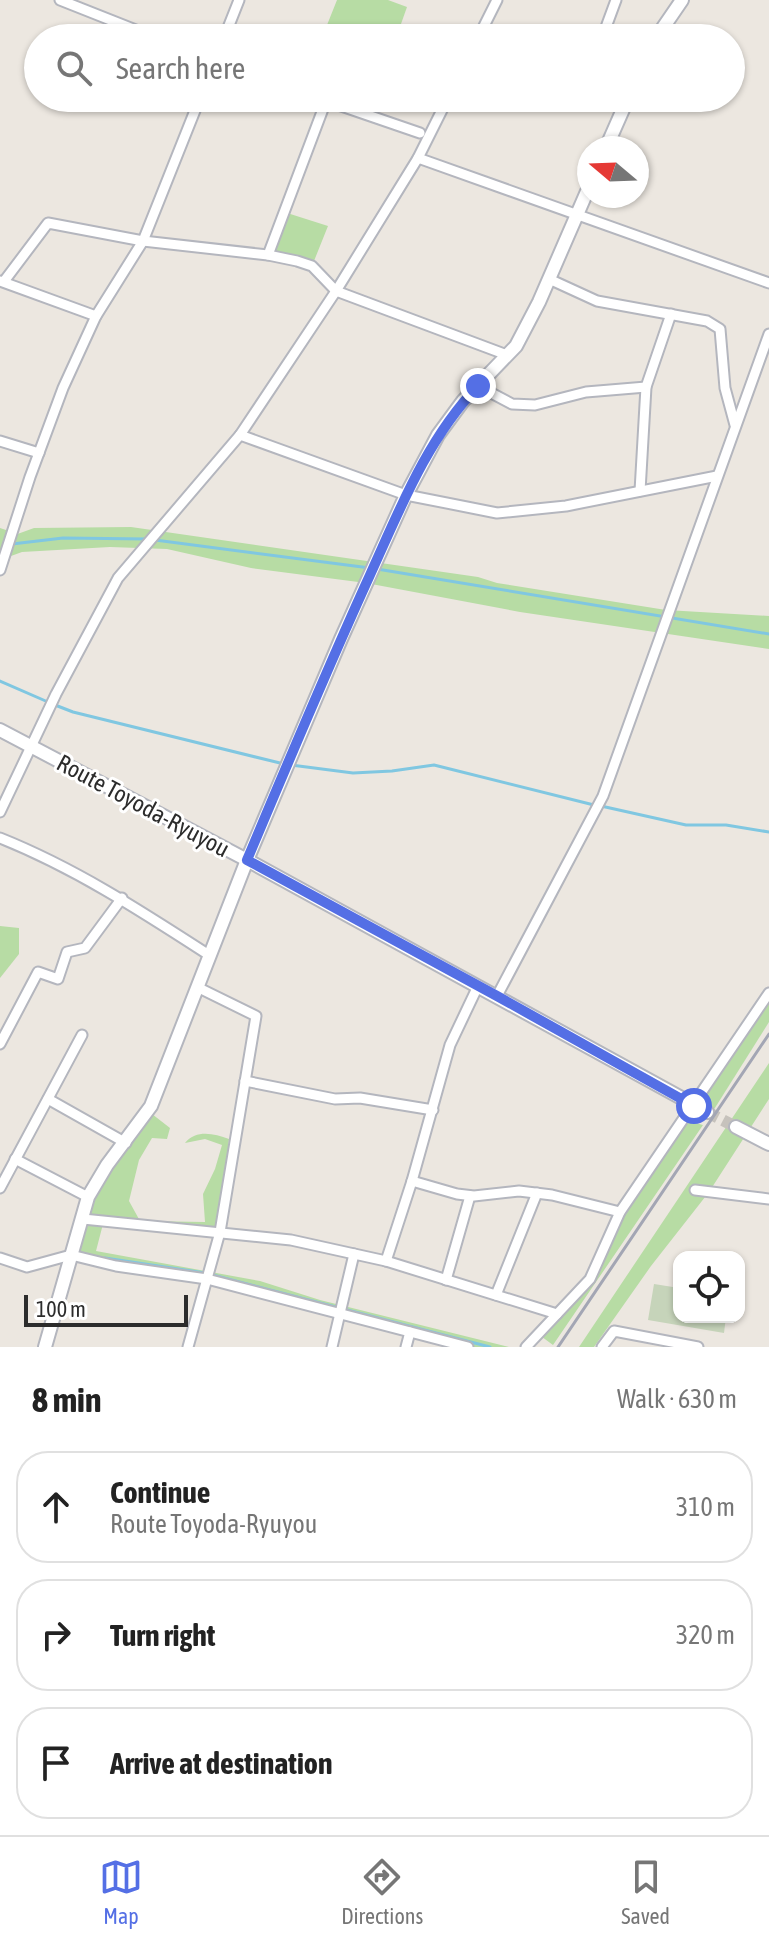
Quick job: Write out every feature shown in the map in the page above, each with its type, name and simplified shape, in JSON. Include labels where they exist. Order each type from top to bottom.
[{"type":"street","points":[[60,0],[121,24]]},
{"type":"street","points":[[230,24],[239,0]]},
{"type":"street","points":[[485,24],[497,0]]},
{"type":"street","points":[[607,24],[616,0]]},
{"type":"street","points":[[666,24],[682,0]]},
{"type":"street","points":[[0,570],[63,388],[96,316],[143,241],[194,112]]},
{"type":"street","points":[[268,255],[318,112]]},
{"type":"street","points":[[359,112],[420,133]]},
{"type":"street","points":[[0,812],[118,578],[240,435],[336,291],[418,158],[441,112]]},
{"type":"street","points":[[611,136],[622,112]]},
{"type":"street","points":[[418,158],[769,283]]},
{"type":"street","points":[[50,1346],[88,1197],[107,1165],[151,1106],[247,860],[406,495],[438,435],[516,346],[580,208]]},
{"type":"street","points":[[96,316],[2,280],[48,223],[143,241],[268,255],[312,266],[336,291],[507,355]]},
{"type":"street","points":[[549,279],[597,301],[707,321],[720,329],[725,388],[735,425]]},
{"type":"street","points":[[640,491],[646,387],[671,314]]},
{"type":"street","points":[[497,996],[603,796],[769,334]]},
{"type":"street","points":[[478,386],[512,404],[535,405],[586,392],[646,387]]},
{"type":"street","points":[[240,435],[406,495],[497,513],[566,506],[717,476]]},
{"type":"street","points":[[0,441],[39,453]]},
{"type":"street","name":"Route Toyoda-Ryuyou","points":[[0,730],[247,860],[707,1112]]},
{"type":"street","points":[[0,838],[47,857],[122,898],[209,955]]},
{"type":"street","points":[[0,1044],[4,1028],[38,972],[58,979],[67,952],[85,948],[122,898]]},
{"type":"street","points":[[386,1261],[450,1045],[478,986]]},
{"type":"street","points":[[188,1347],[220,1232],[256,1016],[197,987]]},
{"type":"street","points":[[532,1345],[590,1279],[620,1212],[769,993]]},
{"type":"street","points":[[0,1188],[82,1035]]},
{"type":"street","points":[[245,1081],[335,1099],[360,1098],[433,1110]]},
{"type":"street","points":[[48,1099],[126,1143]]},
{"type":"street","points":[[736,1127],[769,1144]]},
{"type":"street","points":[[15,1159],[88,1197]]},
{"type":"street","points":[[412,1181],[470,1196],[519,1191],[537,1193],[620,1212]]},
{"type":"street","points":[[695,1190],[769,1199]]},
{"type":"street","points":[[496,1295],[537,1193]]},
{"type":"street","points":[[446,1280],[470,1196]]},
{"type":"street","points":[[83,1219],[291,1240],[386,1261],[557,1314]]},
{"type":"street","points":[[332,1347],[354,1254]]},
{"type":"street","points":[[0,1258],[27,1267],[71,1255],[116,1266],[207,1279],[468,1347]]},
{"type":"street","points":[[602,1347],[614,1331],[698,1347]]},
{"type":"street","points":[[406,1347],[410,1332]]},
{"type":"green space","points":[[337,0],[388,0],[407,7],[401,24],[327,24]]},
{"type":"green space","points":[[284,212],[328,226],[312,266],[268,255]]},
{"type":"green space","points":[[131,527],[478,577],[497,583],[666,610],[769,616],[769,649],[520,612],[366,583],[251,568],[167,549],[110,547],[22,552],[0,560],[0,528],[12,532],[12,536],[34,528]]},
{"type":"green space","points":[[0,926],[19,928],[19,954],[0,978]]},
{"type":"green space","points":[[769,993],[769,1022],[713,1111],[697,1102]]},
{"type":"green space","points":[[769,1063],[769,1099],[709,1192],[651,1266],[594,1347],[579,1347]]},
{"type":"green space","points":[[152,1114],[170,1128],[167,1139],[152,1138],[139,1160],[129,1201],[140,1221],[205,1222],[203,1194],[222,1145],[205,1139],[185,1143],[200,1134],[223,1137],[229,1139],[220,1219],[214,1228],[87,1217],[104,1180]]},
{"type":"green space","points":[[685,1120],[703,1125],[553,1345],[538,1334],[589,1280],[620,1212]]},
{"type":"green space","points":[[103,1224],[96,1251],[260,1281],[320,1300],[509,1347],[470,1347],[198,1273],[77,1254],[88,1225]]},
{"type":"green space","points":[[654,1284],[673,1287],[673,1323],[725,1323],[724,1333],[648,1320]]},
{"type":"waterway","points":[[12,544],[63,538],[148,539]]},
{"type":"waterway","points":[[155,540],[370,568]]},
{"type":"waterway","points":[[377,569],[769,634]]},
{"type":"waterway","points":[[0,681],[48,702]]},
{"type":"waterway","points":[[55,705],[284,764]]},
{"type":"waterway","points":[[291,765],[353,773],[434,765],[594,805]]},
{"type":"waterway","points":[[601,806],[686,825],[726,825],[769,832]]},
{"type":"waterway","points":[[105,1258],[205,1273],[490,1347]]},
{"type":"tunnel","points":[[707,1112],[736,1127]]},
{"type":"railway","points":[[558,1347],[769,1034]]},
{"type":"route","points":[[478,386],[438,435],[406,495],[247,860],[694,1106]]}]
